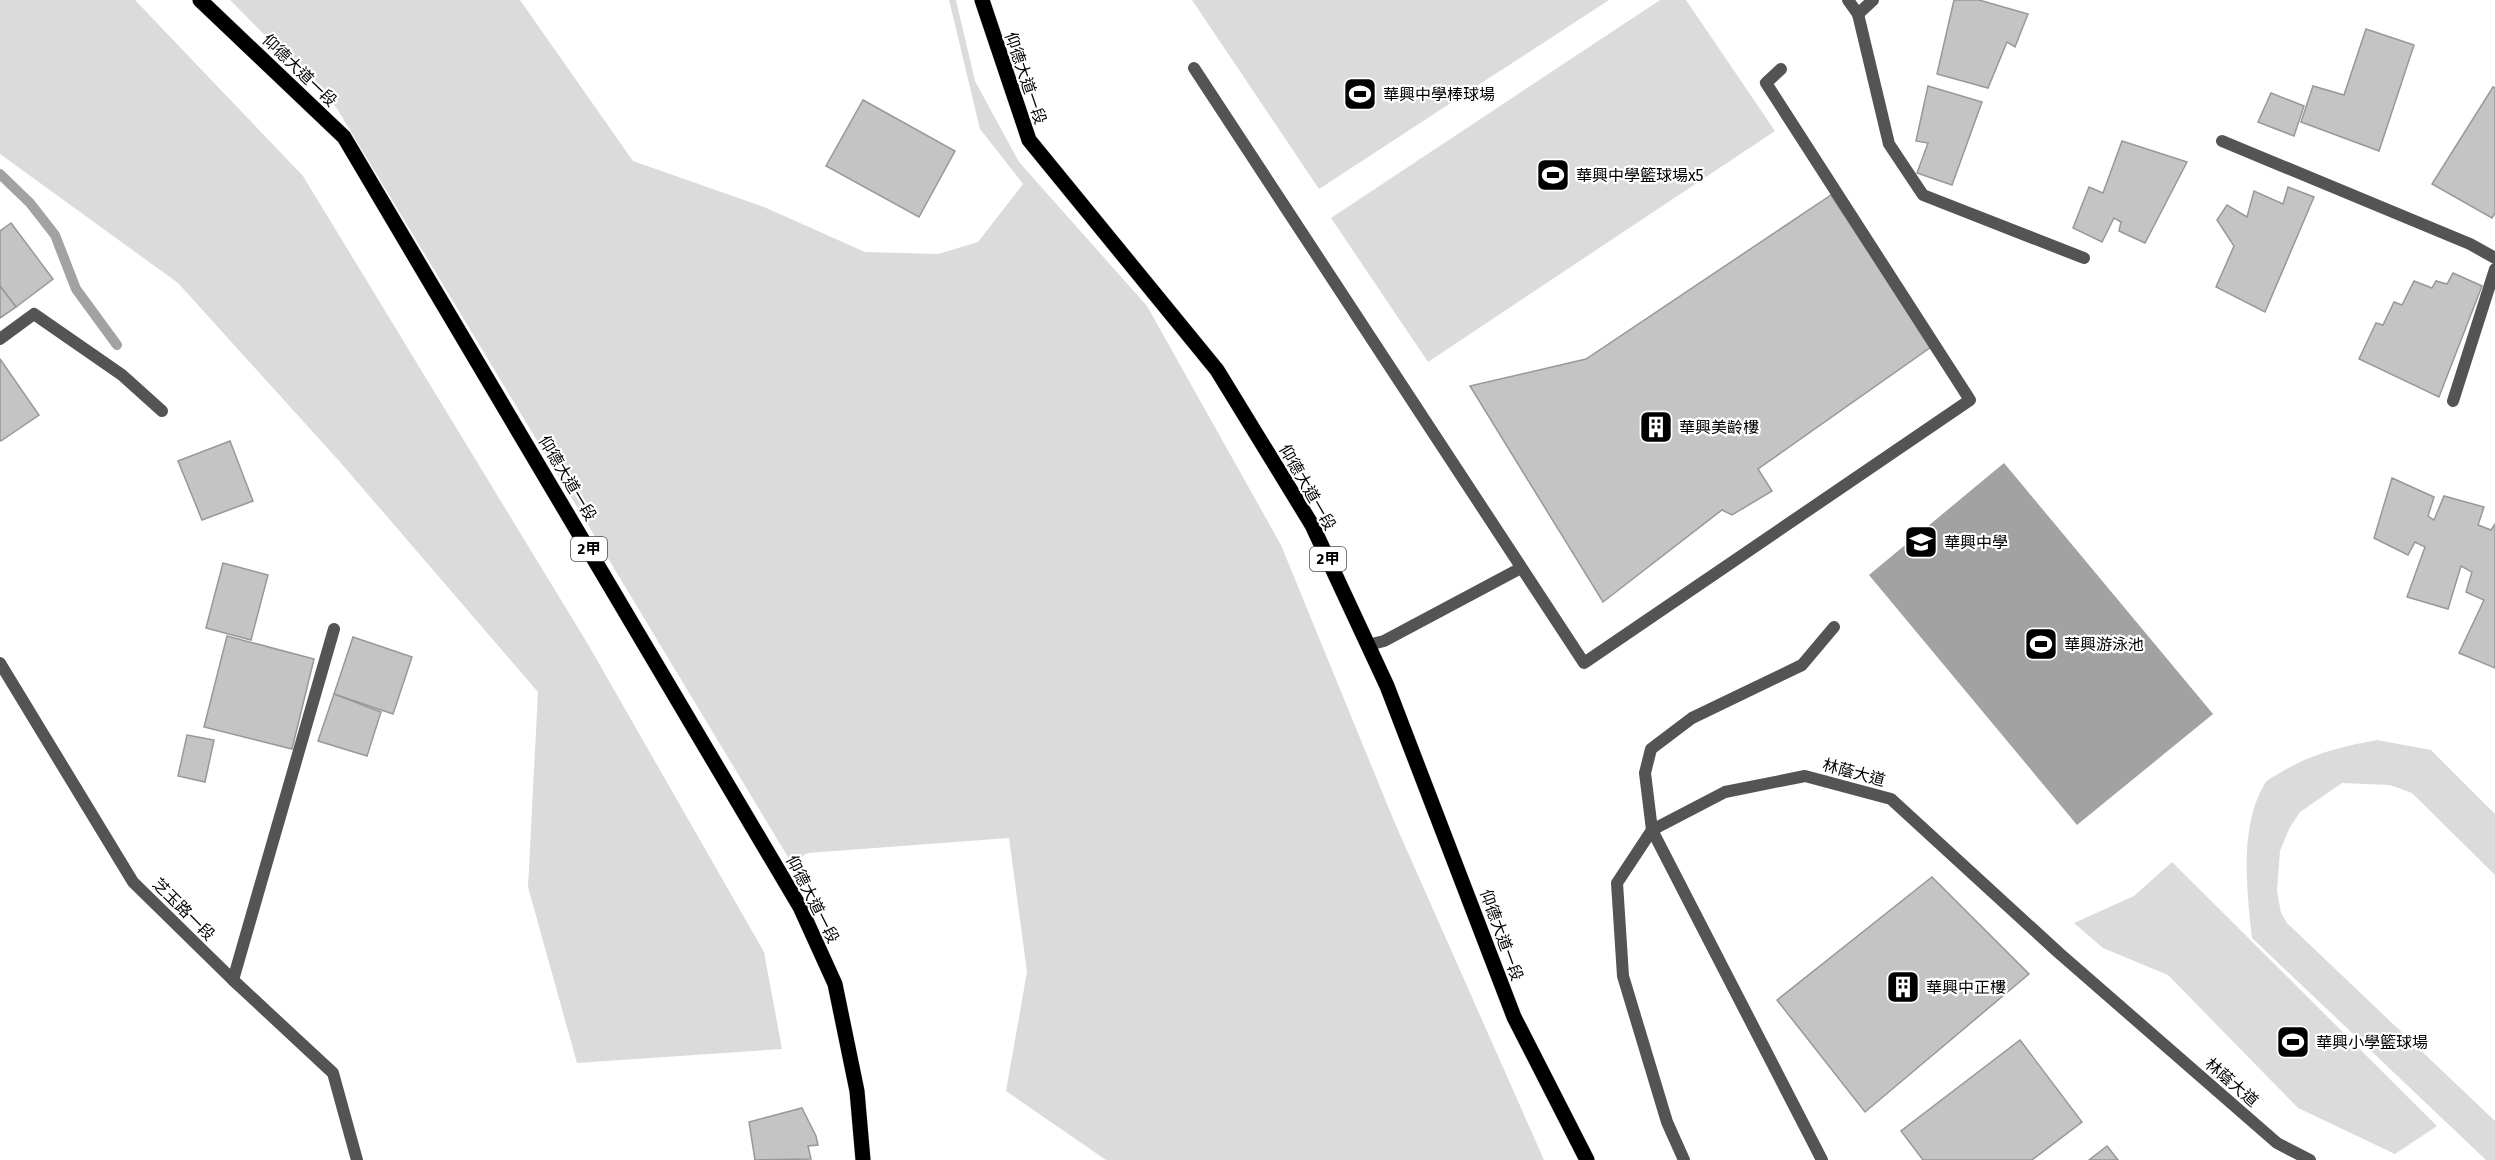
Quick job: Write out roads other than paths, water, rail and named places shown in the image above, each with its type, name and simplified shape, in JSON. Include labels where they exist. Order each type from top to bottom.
[{"type":"main road","name":"仰德大道一段","points":[[200,0],[344,137],[800,907],[835,984],[857,1091],[863,1160]]},
{"type":"main road","name":"仰德大道一段","points":[[983,3],[1029,140],[1217,370],[1312,525],[1388,686],[1514,1017],[1587,1160]]},
{"type":"street","points":[[1848,0],[1858,14],[1889,144],[1923,195],[2084,258]]},
{"type":"street","points":[[1858,14],[1873,0]]},
{"type":"street","points":[[1194,68],[1584,663],[1970,400],[1766,83],[1781,69]]},
{"type":"street","points":[[2222,141],[2470,244],[2495,258]]},
{"type":"street","points":[[2453,401],[2495,269]]},
{"type":"street","points":[[0,339],[34,314],[122,375],[162,411]]},
{"type":"street","points":[[1368,645],[1384,641],[1521,568]]},
{"type":"street","points":[[1822,1160],[1652,830],[1645,773],[1651,749],[1692,718],[1802,665],[1834,627]]},
{"type":"street","points":[[233,981],[334,629]]},
{"type":"street","name":"芝玉路一段","points":[[0,663],[133,882],[233,981],[333,1073],[357,1160]]},
{"type":"street","name":"林蔭大道","points":[[1684,1160],[1667,1122],[1623,975],[1617,883],[1652,830],[1725,792],[1805,776],[1891,799],[2059,953],[2277,1143],[2310,1160]]},
{"type":"waterway","points":[[0,174],[30,203],[55,235],[76,289],[117,345]]},
{"type":"place","name":"華興中學棒球場","points":[[1360,94]]},
{"type":"place","name":"華興中學籃球場x5","points":[[1553,175]]},
{"type":"place","name":"華興美齡樓","points":[[1656,427]]},
{"type":"place","name":"華興中學","points":[[1921,542]]},
{"type":"place","name":"華興游泳池","points":[[2041,644]]},
{"type":"place","name":"華興中正樓","points":[[1903,987]]},
{"type":"place","name":"華興小學籃球場","points":[[2293,1042]]}]
